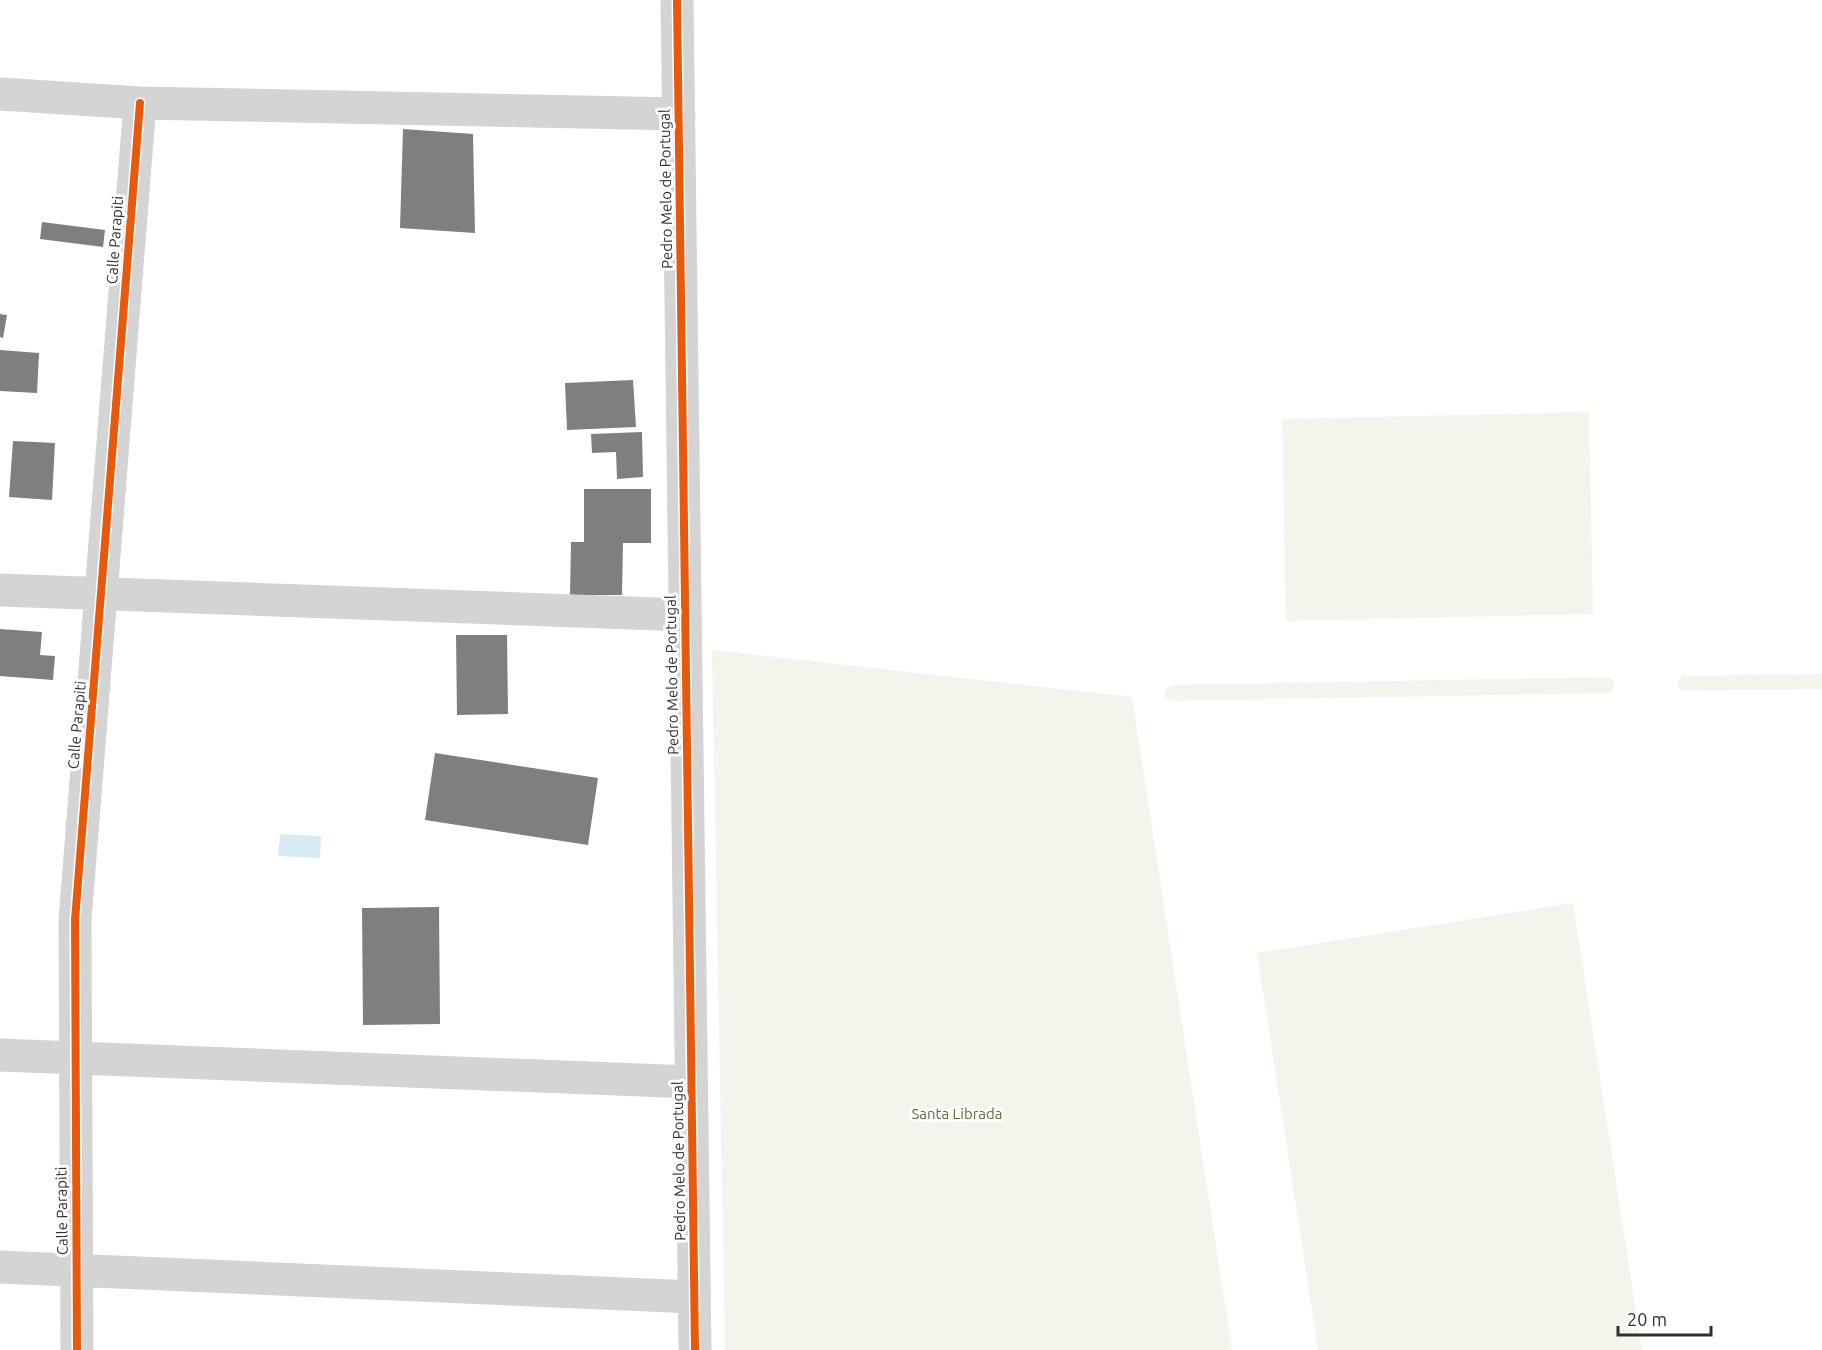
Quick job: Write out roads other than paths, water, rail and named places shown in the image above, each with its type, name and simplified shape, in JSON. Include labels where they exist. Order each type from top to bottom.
[{"type":"street","name":"Pedro Melo de Portugal","points":[[677,0],[695,1350]]},
{"type":"street","points":[[0,94],[140,103],[679,114]]},
{"type":"street","name":"Calle Parapiti","points":[[76,1350],[75,920],[140,103]]},
{"type":"street","points":[[0,590],[685,615]]},
{"type":"street","points":[[0,1056],[691,1082]]},
{"type":"street","points":[[0,1267],[694,1297]]},
{"type":"park label","name":"Santa Librada","points":[[957,1114]]}]
